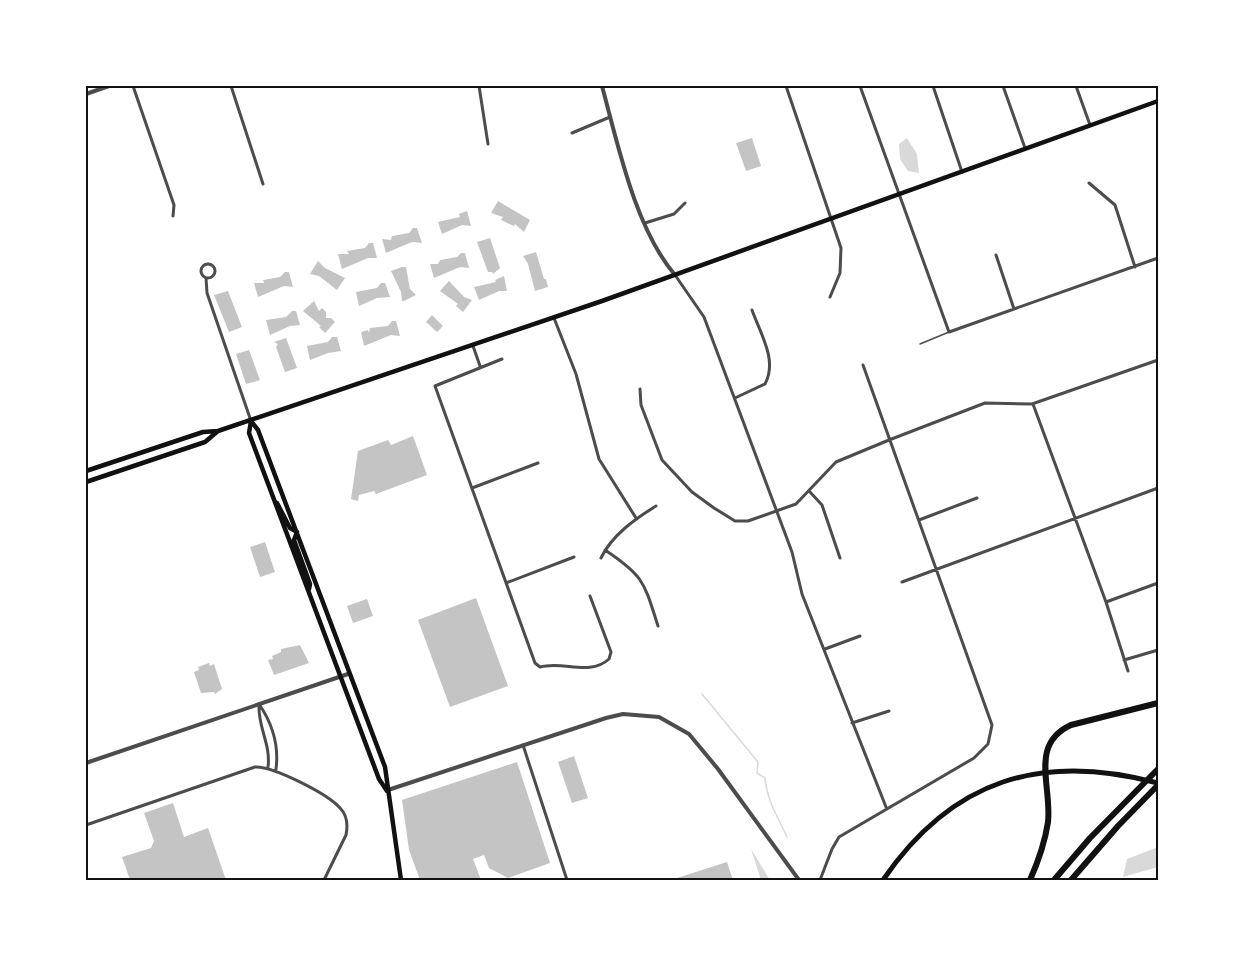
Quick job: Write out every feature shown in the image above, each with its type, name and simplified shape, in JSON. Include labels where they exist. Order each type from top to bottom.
[{"type":"highway","points":[[1030,880],[1048,823],[1050,798],[1046,751],[1051,739],[1059,730],[1084,721],[1158,704]]},
{"type":"highway","points":[[1054,880],[1121,805],[1158,769]]},
{"type":"highway","points":[[1071,880],[1158,784]]},
{"type":"main road","points":[[86,471],[203,432],[218,431],[251,421],[554,318],[834,220],[1158,101]]},
{"type":"main road","points":[[251,421],[249,432],[378,779],[387,791]]},
{"type":"main road","points":[[251,421],[258,429],[348,674],[385,767],[401,880]]},
{"type":"main road","points":[[86,482],[204,442],[218,431]]},
{"type":"main road","points":[[274,499],[284,511],[290,528],[297,532]]},
{"type":"main road","points":[[297,532],[294,540],[310,584],[309,592]]},
{"type":"main road","points":[[883,880],[923,831],[955,806],[1001,783],[1046,771],[1078,769],[1110,772],[1158,784]]},
{"type":"street","points":[[86,94],[109,86]]},
{"type":"street","points":[[134,86],[174,205],[173,216]]},
{"type":"street","points":[[231,86],[263,184]]},
{"type":"street","points":[[479,86],[488,144]]},
{"type":"street","points":[[602,86],[644,224],[655,248],[704,318],[778,512],[792,552],[802,594],[886,807]]},
{"type":"street","points":[[786,86],[834,220],[842,262],[830,297]]},
{"type":"street","points":[[860,86],[949,332],[1158,258]]},
{"type":"street","points":[[933,86],[962,172]]},
{"type":"street","points":[[1003,86],[1025,148]]},
{"type":"street","points":[[1076,86],[1090,125]]},
{"type":"street","points":[[572,134],[610,117]]},
{"type":"street","points":[[1089,183],[1115,205],[1135,267]]},
{"type":"street","points":[[644,224],[674,214],[685,203]]},
{"type":"street","points":[[996,255],[1014,309]]},
{"type":"street","points":[[206,278],[215,274],[215,267],[211,264],[206,264],[201,268],[206,278],[207,293],[251,421]]},
{"type":"street","points":[[735,398],[765,384],[771,368],[770,358],[752,310]]},
{"type":"street","points":[[554,318],[576,374],[599,459],[636,518]]},
{"type":"street","points":[[472,346],[480,366]]},
{"type":"street","points":[[502,359],[435,386],[535,663],[540,667],[551,664],[593,668],[609,659],[611,652],[590,596]]},
{"type":"street","points":[[640,389],[640,405],[662,460],[692,492],[735,521],[778,512],[796,504],[810,492],[836,462],[985,403],[1032,404],[1158,360]]},
{"type":"street","points":[[820,880],[839,837],[982,752],[991,736],[990,714],[863,365]]},
{"type":"street","points":[[1032,404],[1106,602],[1128,671]]},
{"type":"street","points":[[472,488],[538,463]]},
{"type":"street","points":[[902,582],[1073,517],[1158,488]]},
{"type":"street","points":[[810,492],[822,505],[840,558]]},
{"type":"street","points":[[920,520],[977,498]]},
{"type":"street","points":[[600,558],[636,518],[656,506]]},
{"type":"street","points":[[605,550],[628,565],[645,584],[658,626]]},
{"type":"street","points":[[506,583],[574,557]]},
{"type":"street","points":[[1106,602],[1158,583]]},
{"type":"street","points":[[825,649],[860,636]]},
{"type":"street","points":[[1124,660],[1158,650]]},
{"type":"street","points":[[86,763],[348,674]]},
{"type":"street","points":[[259,704],[258,718],[268,751],[268,767]]},
{"type":"street","points":[[259,704],[267,716],[277,748],[276,769]]},
{"type":"street","points":[[852,723],[889,711]]},
{"type":"street","points":[[387,791],[522,745],[623,714],[659,717],[676,725],[701,746],[799,880]]},
{"type":"street","points":[[522,745],[567,880]]},
{"type":"street","points":[[86,825],[244,771],[268,767],[276,769],[329,799],[344,812],[348,828],[346,835],[324,880]]},
{"type":"lane","points":[[920,344],[949,332]]},
{"type":"shaded area","points":[[907,138],[917,154],[919,173],[908,171],[900,159],[899,144]]},
{"type":"shaded area","points":[[1158,847],[1158,867],[1123,877],[1127,859]]},
{"type":"shaded area","points":[[751,849],[770,880],[761,880]]},
{"type":"building","points":[[752,138],[761,166],[746,171],[736,143]]},
{"type":"building","points":[[498,201],[530,220],[524,232],[515,224],[514,226],[501,220],[503,217],[491,213]]},
{"type":"building","points":[[467,211],[471,226],[462,225],[442,234],[438,222],[460,217],[459,214]]},
{"type":"building","points":[[413,228],[417,228],[422,243],[412,242],[386,253],[382,239],[391,240],[392,236],[409,233]]},
{"type":"building","points":[[490,238],[500,268],[493,274],[488,272],[477,242]]},
{"type":"building","points":[[369,243],[373,243],[377,258],[368,258],[342,269],[338,254],[349,254],[347,251],[365,248]]},
{"type":"building","points":[[536,252],[548,287],[535,291],[528,264],[523,256]]},
{"type":"building","points":[[465,253],[469,268],[460,267],[434,278],[430,264],[438,264],[440,260],[457,257]]},
{"type":"building","points":[[318,261],[325,268],[345,278],[337,290],[319,276],[310,274]]},
{"type":"building","points":[[406,267],[410,289],[416,295],[404,301],[402,301],[401,292],[391,271]]},
{"type":"building","points":[[285,272],[289,272],[293,287],[284,286],[258,297],[254,283],[264,283],[263,280],[280,277]]},
{"type":"building","points":[[504,276],[507,291],[499,291],[479,300],[474,287],[496,282],[495,280]]},
{"type":"building","points":[[449,281],[464,297],[472,300],[463,312],[456,306],[458,304],[440,291]]},
{"type":"building","points":[[381,283],[385,283],[390,297],[377,298],[359,306],[356,292],[377,288]]},
{"type":"building","points":[[228,291],[242,327],[229,332],[214,295]]},
{"type":"building","points":[[314,301],[319,311],[322,308],[326,312],[326,318],[331,318],[335,322],[325,333],[319,327],[321,326],[303,311]]},
{"type":"building","points":[[292,311],[296,311],[300,325],[290,326],[270,335],[266,320],[286,317]]},
{"type":"building","points":[[432,315],[443,326],[437,332],[426,322]]},
{"type":"building","points":[[392,321],[396,321],[400,336],[391,335],[364,346],[361,332],[368,330],[369,333],[370,328],[388,326]]},
{"type":"building","points":[[332,337],[337,337],[341,351],[310,360],[307,346],[328,342]]},
{"type":"building","points":[[286,338],[297,368],[285,372],[276,347],[278,344],[274,342]]},
{"type":"building","points":[[249,350],[260,380],[246,384],[236,354]]},
{"type":"building","points":[[413,436],[427,475],[376,494],[374,491],[359,495],[358,501],[351,499],[358,451],[388,440],[391,445]]},
{"type":"building","points":[[265,542],[275,572],[260,577],[250,547]]},
{"type":"building","points":[[476,598],[508,686],[450,707],[418,620]]},
{"type":"building","points":[[367,599],[373,616],[353,623],[347,606]]},
{"type":"building","points":[[300,645],[309,663],[274,675],[268,660],[273,659],[272,656],[281,652],[281,649]]},
{"type":"building","points":[[209,663],[210,666],[214,664],[222,689],[215,694],[214,692],[201,693],[194,672],[199,670],[198,667]]},
{"type":"building","points":[[574,756],[588,798],[572,803],[558,762]]},
{"type":"building","points":[[517,762],[550,863],[508,878],[489,868],[484,855],[473,859],[481,880],[420,880],[409,850],[402,800]]},
{"type":"building","points":[[173,803],[184,837],[208,828],[226,880],[130,880],[122,857],[151,848],[154,841],[144,813]]},
{"type":"building","points":[[727,862],[733,880],[671,880]]},
{"type":"waterway","points":[[702,694],[758,762],[757,773],[765,778],[770,802],[787,837]]}]
